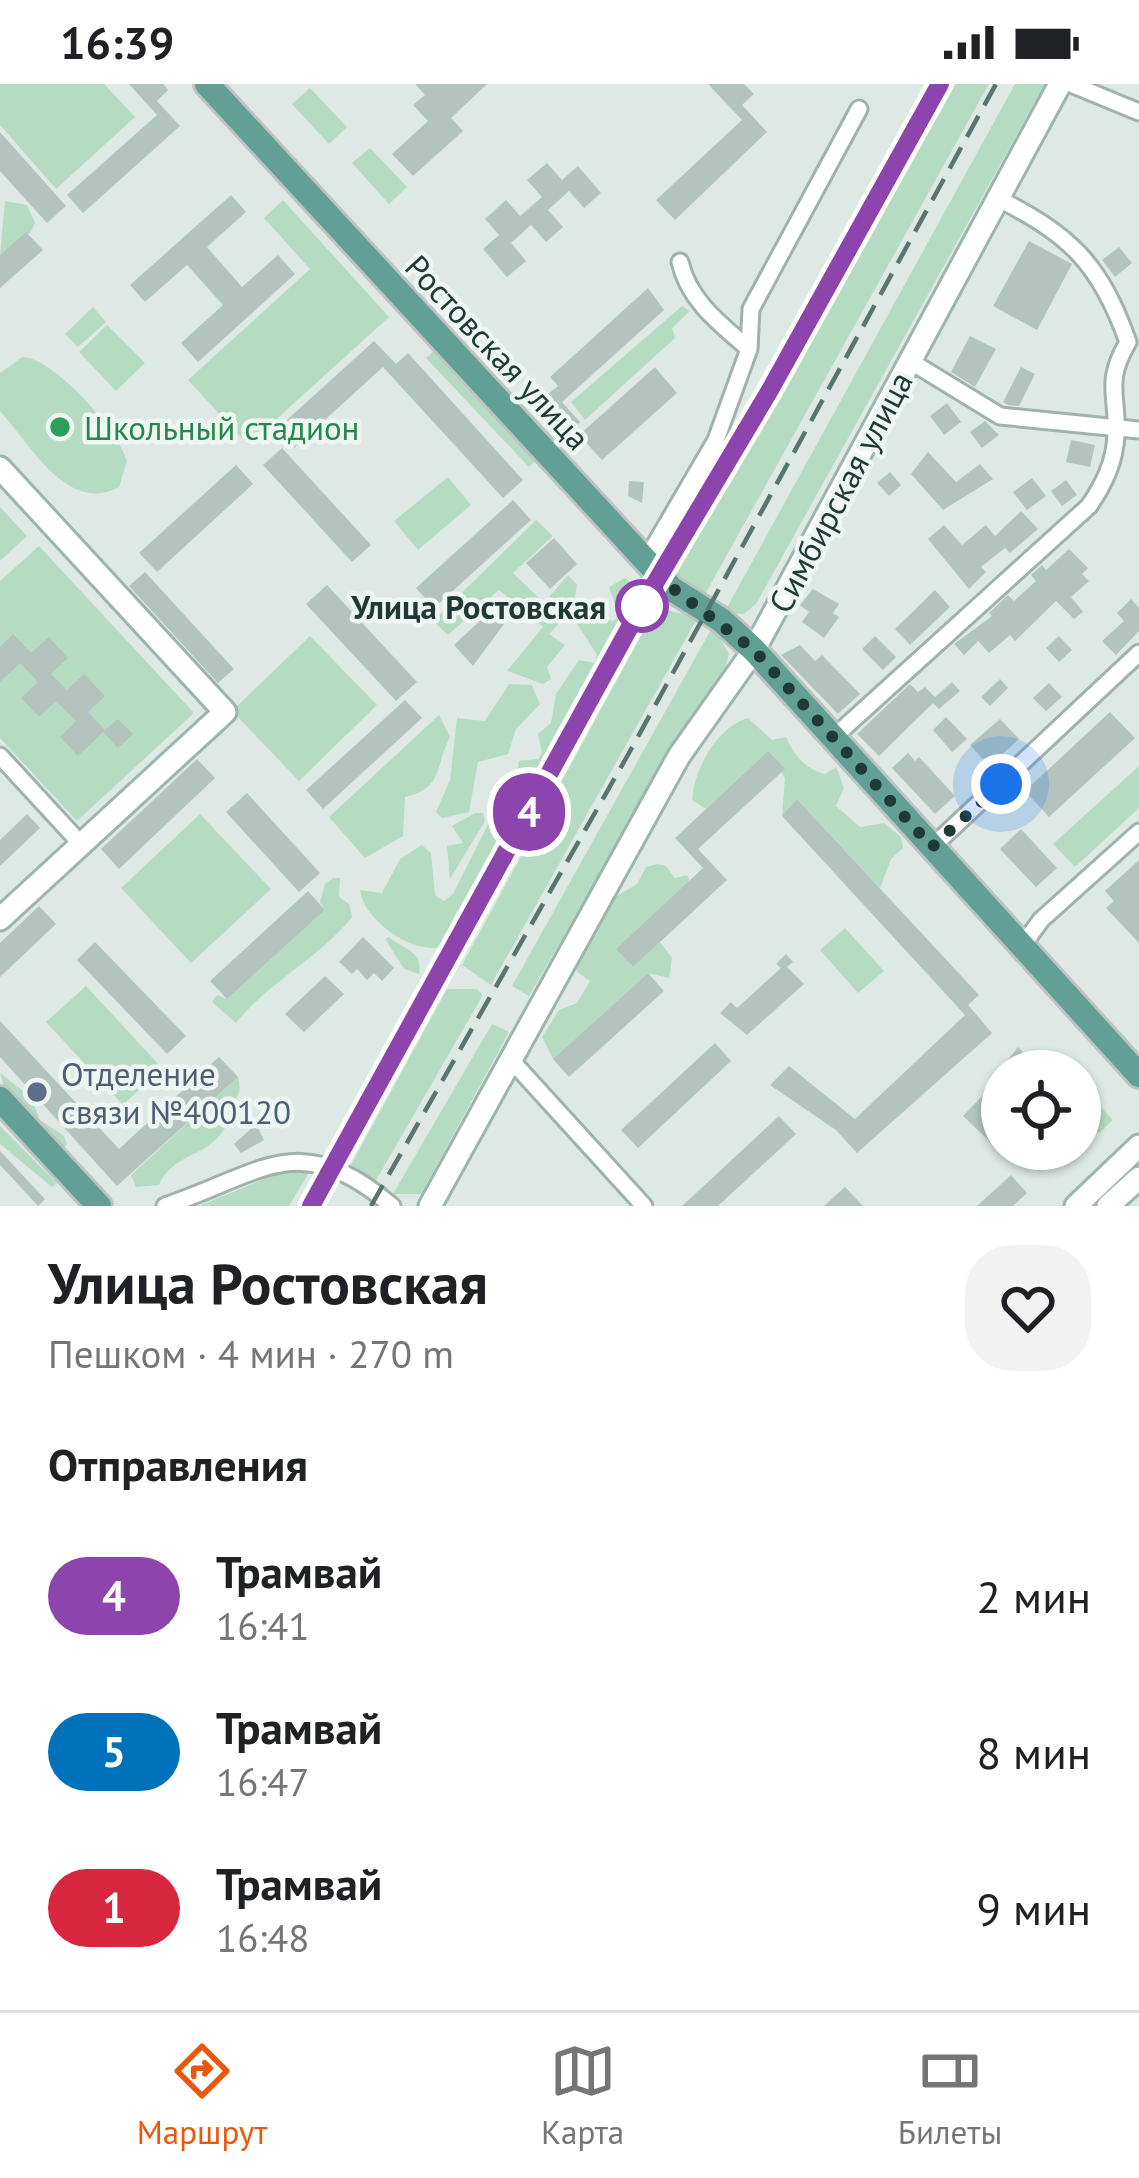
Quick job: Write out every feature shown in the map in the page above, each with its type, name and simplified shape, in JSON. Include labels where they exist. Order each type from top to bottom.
[{"type":"main road","name":"Ростовская улица","points":[[207,84],[672,589],[721,620],[835,736],[1139,1075]]},
{"type":"main road","name":"Симбирская улица","points":[[430,1206],[679,756],[754,650],[1060,84]]},
{"type":"main road","points":[[0,468],[225,712],[0,919]]},
{"type":"main road","points":[[0,1099],[99,1206]]},
{"type":"main road","points":[[1076,1206],[1139,1146]]},
{"type":"main road","points":[[1108,1206],[1139,1178]]},
{"type":"street","points":[[1071,84],[1139,112]]},
{"type":"street","points":[[646,560],[716,440],[749,350],[751,309],[860,110]]},
{"type":"street","points":[[835,736],[1089,506],[1107,478],[1117,430],[1113,370],[1128,342],[1078,246],[998,198]]},
{"type":"street","points":[[680,262],[686,284],[697,299],[749,350]]},
{"type":"street","points":[[910,361],[1000,416],[1139,430]]},
{"type":"street","points":[[932,847],[1139,653]]},
{"type":"street","points":[[0,756],[81,844]]},
{"type":"street","points":[[1022,946],[1041,920],[1139,832]]},
{"type":"street","points":[[512,1060],[644,1206]]},
{"type":"street","points":[[165,1206],[275,1164],[311,1159],[392,1206]]},
{"type":"green space","points":[[0,84],[104,84],[135,117],[56,189],[0,125]]},
{"type":"green space","points":[[956,84],[989,84],[703,598],[682,588],[676,575]]},
{"type":"green space","points":[[1015,84],[1045,84],[756,604],[744,614],[724,613]]},
{"type":"green space","points":[[310,88],[347,127],[329,144],[292,104]]},
{"type":"green space","points":[[370,148],[407,187],[389,204],[352,163]]},
{"type":"green space","points":[[283,200],[389,317],[248,445],[188,380],[310,269],[264,218]]},
{"type":"green space","points":[[5,201],[27,205],[35,223],[31,232],[0,255]]},
{"type":"green space","points":[[682,306],[690,311],[672,328],[675,338],[585,420],[571,402]]},
{"type":"green space","points":[[93,307],[106,322],[78,347],[65,334]]},
{"type":"green space","points":[[107,325],[145,363],[116,391],[79,352]]},
{"type":"green space","points":[[438,347],[540,456],[529,467],[426,358]]},
{"type":"green space","name":"Школьный стадион","points":[[22,357],[35,360],[67,382],[112,432],[127,461],[119,487],[83,492],[67,484],[0,411],[0,373]]},
{"type":"green space","points":[[448,477],[471,505],[418,550],[394,521]]},
{"type":"green space","points":[[0,507],[27,536],[0,561]]},
{"type":"green space","points":[[536,520],[553,536],[513,573],[544,603],[568,575],[577,585],[573,609],[549,634],[565,645],[547,667],[551,679],[543,684],[507,671],[543,627],[499,590],[448,635],[433,621]]},
{"type":"green space","points":[[39,546],[194,713],[77,821],[0,738],[0,581]]},
{"type":"green space","points":[[625,578],[640,589],[513,826],[503,836],[469,902],[455,914],[448,945],[421,947],[393,934],[371,913],[360,890],[382,893],[400,859],[422,845],[431,853],[435,895],[444,901],[453,894],[507,787],[515,783],[519,761],[538,759],[542,753],[538,734],[551,723],[556,694],[579,660],[594,663],[597,655],[576,622],[594,613],[613,621],[619,616],[609,587]]},
{"type":"green space","points":[[656,608],[698,617],[491,985],[462,965]]},
{"type":"green space","points":[[713,626],[729,654],[724,671],[674,746],[529,996],[512,986]]},
{"type":"green space","points":[[310,636],[377,705],[299,781],[232,711]]},
{"type":"green space","points":[[509,684],[532,685],[540,704],[516,729],[508,754],[478,762],[469,812],[442,818],[436,812],[450,780],[457,718],[485,721]]},
{"type":"green space","points":[[439,715],[450,737],[436,775],[426,788],[405,797],[403,836],[365,858],[329,817]]},
{"type":"green space","points":[[748,718],[772,740],[786,737],[812,769],[825,774],[836,767],[844,788],[836,806],[860,827],[884,823],[901,837],[903,848],[891,859],[880,888],[798,800],[782,816],[785,778],[768,751],[706,809],[692,800],[709,751],[726,730]]},
{"type":"green space","points":[[1139,766],[1139,808],[1075,867],[1053,844]]},
{"type":"green space","points":[[483,813],[485,821],[450,879],[447,846],[463,843],[452,826]]},
{"type":"green space","points":[[200,814],[271,889],[191,963],[121,888]]},
{"type":"green space","points":[[666,866],[675,878],[687,875],[690,881],[617,949],[633,967],[660,942],[672,958],[669,978],[648,973],[553,1059],[542,1037],[559,1010],[577,1003],[590,981],[577,972],[575,963],[610,900],[637,884],[646,867]]},
{"type":"green space","points":[[340,878],[339,897],[349,904],[352,917],[236,1023],[212,1002],[217,995],[227,999],[325,910],[320,902],[325,884]]},
{"type":"green space","points":[[845,928],[884,971],[858,993],[820,950]]},
{"type":"green space","points":[[389,937],[415,955],[419,974],[404,969],[385,939]]},
{"type":"green space","points":[[86,986],[162,1068],[123,1105],[46,1022]]},
{"type":"green space","points":[[447,989],[477,989],[483,995],[375,1182],[351,1165]]},
{"type":"green space","points":[[492,1024],[509,1032],[421,1194],[393,1194]]},
{"type":"green space","points":[[0,1073],[31,1097],[40,1120],[64,1136],[67,1145],[62,1149],[25,1105],[6,1094]]},
{"type":"green space","points":[[238,1077],[239,1092],[217,1138],[175,1165],[159,1185],[136,1187],[131,1175]]},
{"type":"green space","points":[[1101,1107],[1113,1120],[1101,1131]]},
{"type":"green space","points":[[0,1126],[57,1183],[52,1187],[0,1144]]},
{"type":"green space","points":[[301,1164],[310,1171],[289,1206],[199,1206]]},
{"type":"building","points":[[129,84],[163,84],[168,90],[157,101],[180,126],[83,213],[67,195],[157,115]]},
{"type":"building","points":[[415,84],[487,84],[451,118],[463,131],[413,176],[392,154],[428,121],[413,105],[425,95]]},
{"type":"building","points":[[708,84],[744,84],[754,94],[742,105],[767,132],[675,220],[656,200],[742,120]]},
{"type":"building","points":[[0,132],[66,206],[47,223],[0,171]]},
{"type":"building","points":[[547,163],[562,180],[578,166],[601,193],[584,208],[569,191],[548,210],[563,227],[546,242],[531,225],[511,243],[526,261],[507,277],[483,249],[499,235],[485,219],[506,200],[520,216],[542,197],[527,180]]},
{"type":"building","points":[[231,195],[246,212],[207,247],[242,287],[278,255],[295,274],[198,362],[181,343],[223,305],[187,265],[145,302],[130,285]]},
{"type":"building","points":[[26,232],[43,250],[0,288],[0,255]]},
{"type":"building","points":[[1029,241],[1072,264],[1037,330],[993,306]]},
{"type":"building","points":[[1119,247],[1132,263],[1115,277],[1102,260]]},
{"type":"building","points":[[648,288],[664,310],[562,402],[580,422],[564,436],[535,404],[558,386],[550,377]]},
{"type":"building","points":[[970,336],[996,349],[975,387],[951,372]]},
{"type":"building","points":[[374,341],[396,364],[408,353],[523,480],[503,498],[383,367],[294,448],[277,429]]},
{"type":"building","points":[[655,367],[677,393],[602,460],[579,435]]},
{"type":"building","points":[[1021,367],[1035,374],[1019,406],[1008,405],[1003,402]]},
{"type":"building","points":[[947,403],[961,422],[944,435],[930,416]]},
{"type":"building","points":[[985,421],[999,435],[982,448],[970,432]]},
{"type":"building","points":[[1071,440],[1095,445],[1090,467],[1066,462]]},
{"type":"building","points":[[282,448],[371,545],[352,562],[263,465]]},
{"type":"building","points":[[928,452],[956,482],[980,464],[993,479],[943,510],[911,474]]},
{"type":"building","points":[[236,465],[253,484],[157,572],[139,553]]},
{"type":"building","points":[[890,472],[901,485],[889,496],[877,483]]},
{"type":"building","points":[[1032,478],[1046,496],[1027,510],[1013,492]]},
{"type":"building","points":[[1066,480],[1077,495],[1062,506],[1051,491]]},
{"type":"building","points":[[629,481],[644,482],[642,503],[628,496]]},
{"type":"building","points":[[513,500],[531,520],[434,608],[416,588]]},
{"type":"building","points":[[1021,511],[1038,529],[1010,553],[1005,548],[981,567],[986,572],[969,589],[928,539],[944,525],[962,545],[986,525],[995,536]]},
{"type":"building","points":[[554,538],[577,564],[550,589],[526,563]]},
{"type":"building","points":[[1069,549],[1088,568],[1082,574],[1089,581],[1071,597],[1083,612],[1074,619],[1056,601],[1015,641],[1010,635],[989,653],[978,641],[964,655],[954,644],[992,616],[989,613],[1008,595],[1014,601],[1036,581],[1031,575],[1042,565],[1046,570]]},
{"type":"building","points":[[145,572],[234,669],[218,683],[129,586]]},
{"type":"building","points":[[327,585],[417,682],[396,701],[306,604]]},
{"type":"building","points":[[813,589],[839,604],[833,613],[839,617],[824,638],[802,622],[809,612],[800,605]]},
{"type":"building","points":[[935,590],[950,607],[910,645],[895,629]]},
{"type":"building","points":[[1131,599],[1139,608],[1139,631],[1116,655],[1102,641],[1124,621],[1117,613]]},
{"type":"building","points":[[501,601],[513,612],[473,666],[454,645]]},
{"type":"building","points":[[13,634],[31,653],[49,637],[68,658],[51,674],[67,690],[84,674],[105,696],[88,712],[105,730],[118,719],[133,734],[118,748],[103,732],[78,756],[60,737],[76,721],[56,701],[39,717],[21,698],[38,682],[20,663],[0,682],[0,647]]},
{"type":"building","points":[[875,636],[896,657],[883,670],[862,649]]},
{"type":"building","points":[[1059,636],[1072,650],[1059,662],[1046,648]]},
{"type":"building","points":[[800,645],[815,661],[822,655],[860,694],[838,714],[781,655]]},
{"type":"building","points":[[1000,679],[1008,688],[990,706],[981,697]]},
{"type":"building","points":[[952,682],[960,691],[939,709],[933,703],[879,756],[857,734],[910,684],[918,692],[925,687],[935,697]]},
{"type":"building","points":[[1049,683],[1062,697],[1046,711],[1033,698]]},
{"type":"building","points":[[405,700],[422,718],[323,809],[306,790]]},
{"type":"building","points":[[1110,712],[1135,738],[1049,817],[1025,791]]},
{"type":"building","points":[[946,717],[967,739],[952,752],[933,730]]},
{"type":"building","points":[[1000,719],[1019,739],[989,766],[970,745]]},
{"type":"building","points":[[768,751],[785,769],[698,849],[727,880],[633,967],[616,949],[703,868],[675,838]]},
{"type":"building","points":[[908,753],[915,761],[919,757],[955,796],[935,814],[892,768]]},
{"type":"building","points":[[197,759],[215,778],[119,869],[101,849]]},
{"type":"building","points":[[247,793],[320,873],[299,892],[226,812]]},
{"type":"building","points":[[797,799],[979,995],[968,1005],[992,1033],[857,1153],[836,1130],[770,1085],[789,1066],[855,1119],[965,1015],[782,816]]},
{"type":"building","points":[[27,814],[40,828],[0,866],[0,840]]},
{"type":"building","points":[[1021,829],[1057,868],[1036,887],[1000,849]]},
{"type":"building","points":[[1139,860],[1139,943],[1106,908],[1114,901],[1105,891]]},
{"type":"building","points":[[308,891],[325,910],[227,999],[210,981]]},
{"type":"building","points":[[39,906],[56,924],[0,977],[0,943]]},
{"type":"building","points":[[363,937],[394,968],[382,981],[374,973],[367,980],[357,969],[352,974],[339,962]]},
{"type":"building","points":[[95,942],[186,1036],[167,1054],[77,960]]},
{"type":"building","points":[[786,954],[793,962],[787,967],[804,984],[747,1035],[720,1013],[731,1002],[737,1008],[781,968],[776,964]]},
{"type":"building","points":[[648,973],[664,991],[569,1077],[553,1059]]},
{"type":"building","points":[[325,976],[344,994],[304,1032],[285,1014]]},
{"type":"building","points":[[0,1021],[119,1149],[219,1057],[238,1077],[117,1186],[0,1057]]},
{"type":"building","points":[[715,1043],[731,1061],[638,1148],[621,1130]]},
{"type":"building","points":[[981,1097],[981,1133],[963,1116]]},
{"type":"building","points":[[779,1116],[796,1134],[718,1206],[682,1206]]},
{"type":"building","points":[[256,1124],[264,1140],[241,1153],[234,1144]]},
{"type":"building","points":[[0,1151],[45,1199],[38,1206],[0,1165]]},
{"type":"building","points":[[1011,1175],[1027,1193],[1013,1206],[977,1206]]},
{"type":"building","points":[[845,1187],[863,1206],[824,1206]]},
{"type":"tram line","points":[[311,1206],[642,605],[770,390],[940,84]]},
{"type":"tram line","name":"4","points":[[311,1206],[642,605],[770,390],[940,84]]},
{"type":"railway","points":[[371,1206],[629,753],[996,84]]},
{"type":"place","name":"Школьный стадион","points":[[60,427]]},
{"type":"place","name":"Улица Ростовская","points":[[642,606]]},
{"type":"place","name":"Отделение связи №400120","points":[[37,1092]]},
{"type":"route","points":[[642,606],[667,584],[721,620],[835,736],[932,847],[1001,784]]}]
